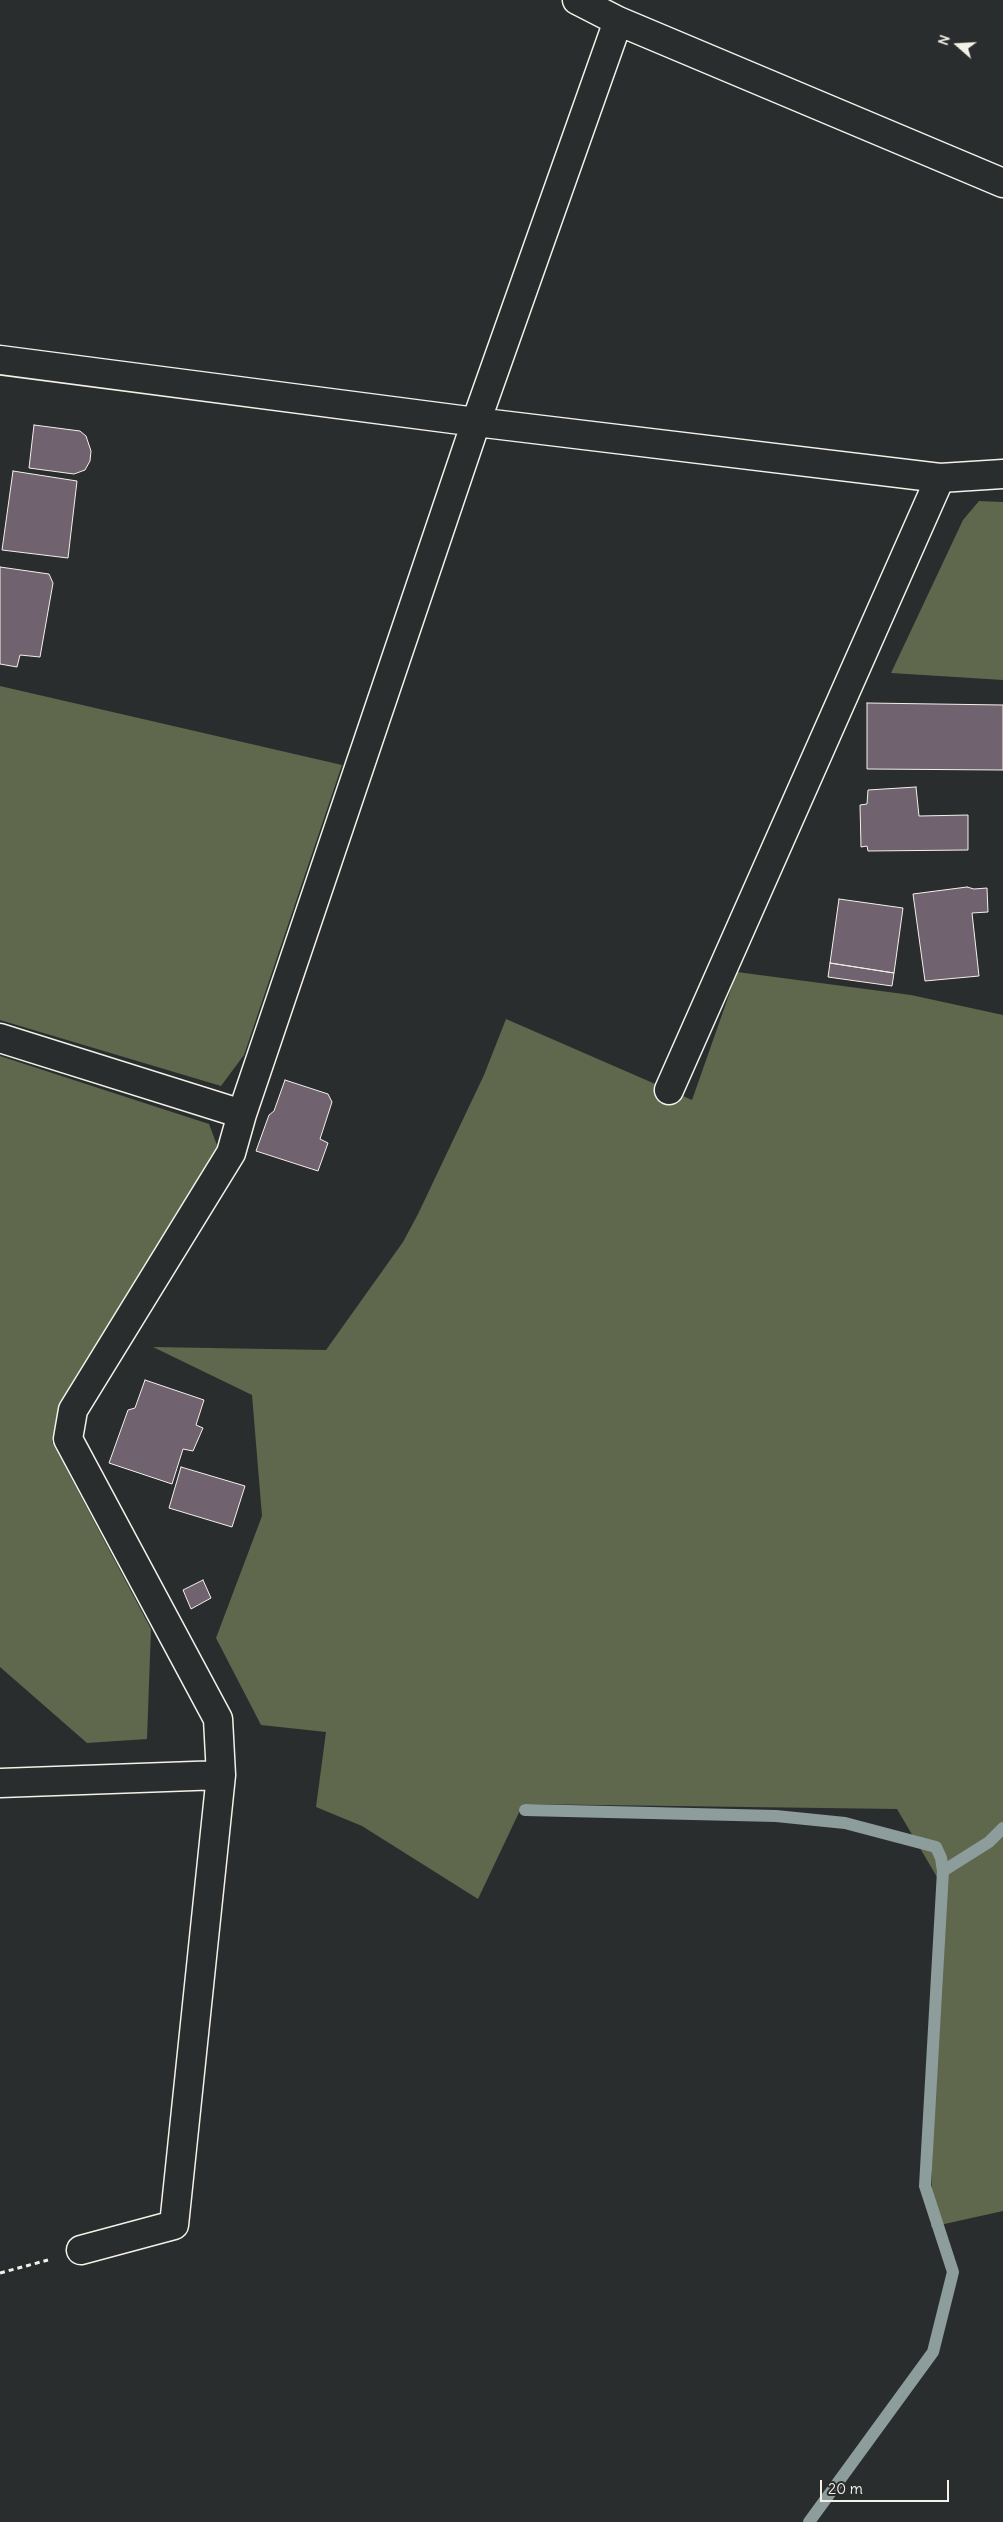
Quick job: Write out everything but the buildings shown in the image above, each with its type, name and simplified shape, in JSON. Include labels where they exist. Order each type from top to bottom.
[{"type":"street","points":[[577,0],[618,21],[1003,183]]},
{"type":"street","points":[[81,2250],[174,2225],[221,1776],[218,1719],[177,1638],[68,1439],[73,1410],[231,1153],[242,1114],[476,422],[618,21]]},
{"type":"street","points":[[0,360],[476,422],[940,478],[1003,474]]},
{"type":"street","points":[[669,1090],[940,478]]},
{"type":"street","points":[[0,1038],[242,1114]]},
{"type":"street","points":[[0,1783],[221,1776]]},
{"type":"path","points":[[0,2273],[81,2250]]},
{"type":"green space","points":[[979,501],[1003,502],[1003,680],[891,673],[963,520]]},
{"type":"green space","points":[[0,686],[342,765],[244,1055],[221,1086],[0,1020]]},
{"type":"green space","points":[[737,972],[911,995],[1003,1015],[1003,2211],[931,2227],[937,1877],[897,1809],[523,1804],[478,1899],[362,1826],[316,1807],[326,1732],[261,1725],[216,1638],[262,1516],[252,1395],[153,1347],[326,1350],[403,1242],[484,1075],[506,1019],[692,1100]]},
{"type":"green space","points":[[0,1056],[209,1124],[218,1148],[64,1397],[52,1442],[151,1629],[147,1739],[87,1743],[0,1667]]},
{"type":"waterway","points":[[525,1810],[776,1816],[845,1823],[936,1847],[941,1858],[943,1871],[925,2186],[953,2272],[933,2352],[809,2522]]},
{"type":"waterway","points":[[943,1871],[989,1842],[1003,1828]]}]
